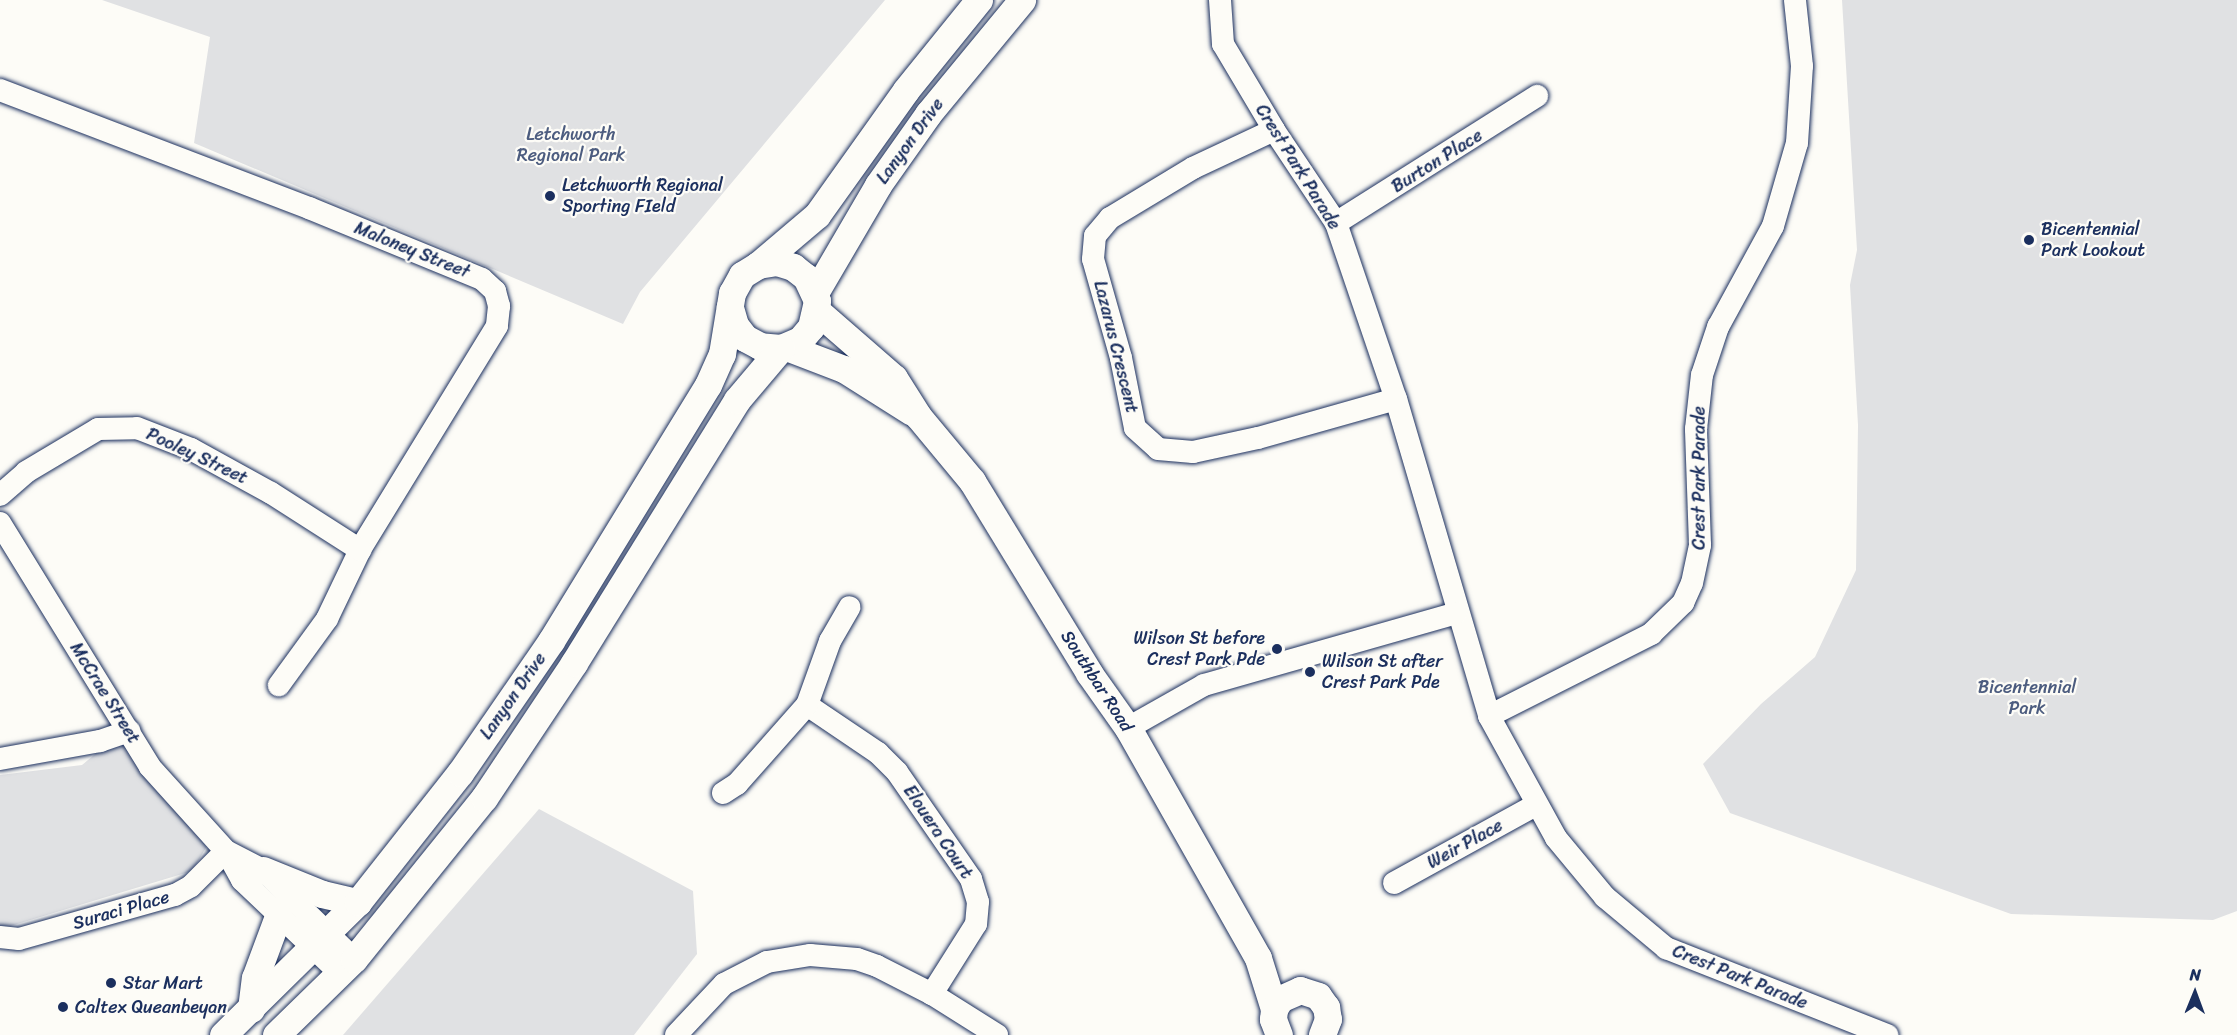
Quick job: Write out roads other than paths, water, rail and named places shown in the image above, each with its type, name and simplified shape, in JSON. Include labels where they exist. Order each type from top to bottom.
[{"type":"main road","name":"Lanyon Drive","points":[[758,265],[817,215],[906,90],[979,0]]},
{"type":"main road","name":"Lanyon Drive","points":[[816,302],[878,185],[928,114],[1022,0]]},
{"type":"main road","points":[[777,262],[793,267],[806,277],[816,302],[811,327],[800,340],[783,347],[760,346],[745,338],[735,325],[730,308],[732,293],[742,275],[758,265],[777,262]]},
{"type":"main road","name":"Southbar Road","points":[[816,302],[894,378],[918,416],[972,481],[1089,673],[1128,728],[1258,958],[1273,1027]]},
{"type":"main road","name":"Lanyon Drive","points":[[223,1035],[320,942],[358,902],[460,773],[557,631],[708,385],[722,354],[730,308]]},
{"type":"main road","name":"Lanyon Drive","points":[[276,1035],[347,966],[407,898],[507,767],[732,409],[783,347]]},
{"type":"main road","name":"Southbar Road","points":[[783,347],[844,369],[918,416]]},
{"type":"main road","points":[[263,870],[322,894],[358,902]]},
{"type":"main road","points":[[251,1009],[255,978],[278,916]]},
{"type":"main road","name":"Southbar Road","points":[[1258,958],[1300,990],[1322,1001],[1327,1032]]},
{"type":"main road","points":[[1273,1027],[1280,999],[1300,990]]},
{"type":"street","name":"Crest Park Parade","points":[[1220,0],[1223,44],[1274,130],[1336,224],[1396,399],[1456,613],[1489,716],[1556,838],[1605,897],[1666,948],[1887,1035]]},
{"type":"street","name":"Crest Park Parade","points":[[1489,716],[1651,634],[1683,603],[1692,583],[1700,546],[1696,429],[1702,375],[1718,327],[1773,226],[1797,143],[1802,66],[1795,0]]},
{"type":"street","name":"Maloney Street","points":[[0,90],[320,212],[482,279],[495,291],[499,306],[498,326],[360,550],[327,619],[279,685]]},
{"type":"street","name":"Burton Place","points":[[1336,224],[1537,96]]},
{"type":"street","name":"Lazarus Crescent","points":[[1274,130],[1193,168],[1110,218],[1095,236],[1093,259],[1121,358],[1135,428],[1158,449],[1193,452],[1258,438],[1396,399]]},
{"type":"street","name":"Pooley Street","points":[[0,495],[26,472],[98,429],[137,428],[190,449],[271,493],[360,550]]},
{"type":"street","name":"McCrae Street","points":[[0,523],[150,767],[179,803],[226,850],[263,870],[320,942]]},
{"type":"street","points":[[723,793],[736,784],[773,738],[807,705],[830,641],[850,607]]},
{"type":"street","points":[[1128,728],[1204,685],[1456,613]]},
{"type":"street","name":"Elouera Court","points":[[807,705],[878,753],[897,772],[974,885],[978,902],[976,924],[932,994]]},
{"type":"street","points":[[0,759],[100,741],[129,731]]},
{"type":"street","name":"Weir Place","points":[[1394,883],[1536,805]]},
{"type":"street","name":"McCrae Street","points":[[226,850],[242,880],[278,916],[320,942],[347,966]]},
{"type":"street","name":"Suraci Place","points":[[0,937],[19,939],[175,895],[191,886],[226,850]]},
{"type":"street","points":[[676,1035],[724,984],[767,962],[795,956],[857,959],[932,994],[997,1035]]},
{"type":"place","name":"Letchworth Regional Sporting FIeld","points":[[550,196]]},
{"type":"place","name":"Bicentennial Park Lookout","points":[[2029,240]]},
{"type":"place","name":"Wilson St before Crest Park Pde","points":[[1277,649]]},
{"type":"place","name":"Wilson St after Crest Park Pde","points":[[1310,672]]},
{"type":"place","name":"Star Mart","points":[[111,983]]},
{"type":"place","name":"Caltex Queanbeyan","points":[[63,1007]]},
{"type":"park label","name":"Letchworth Regional Park","points":[[571,145]]},
{"type":"park label","name":"Bicentennial Park","points":[[2027,698]]}]
